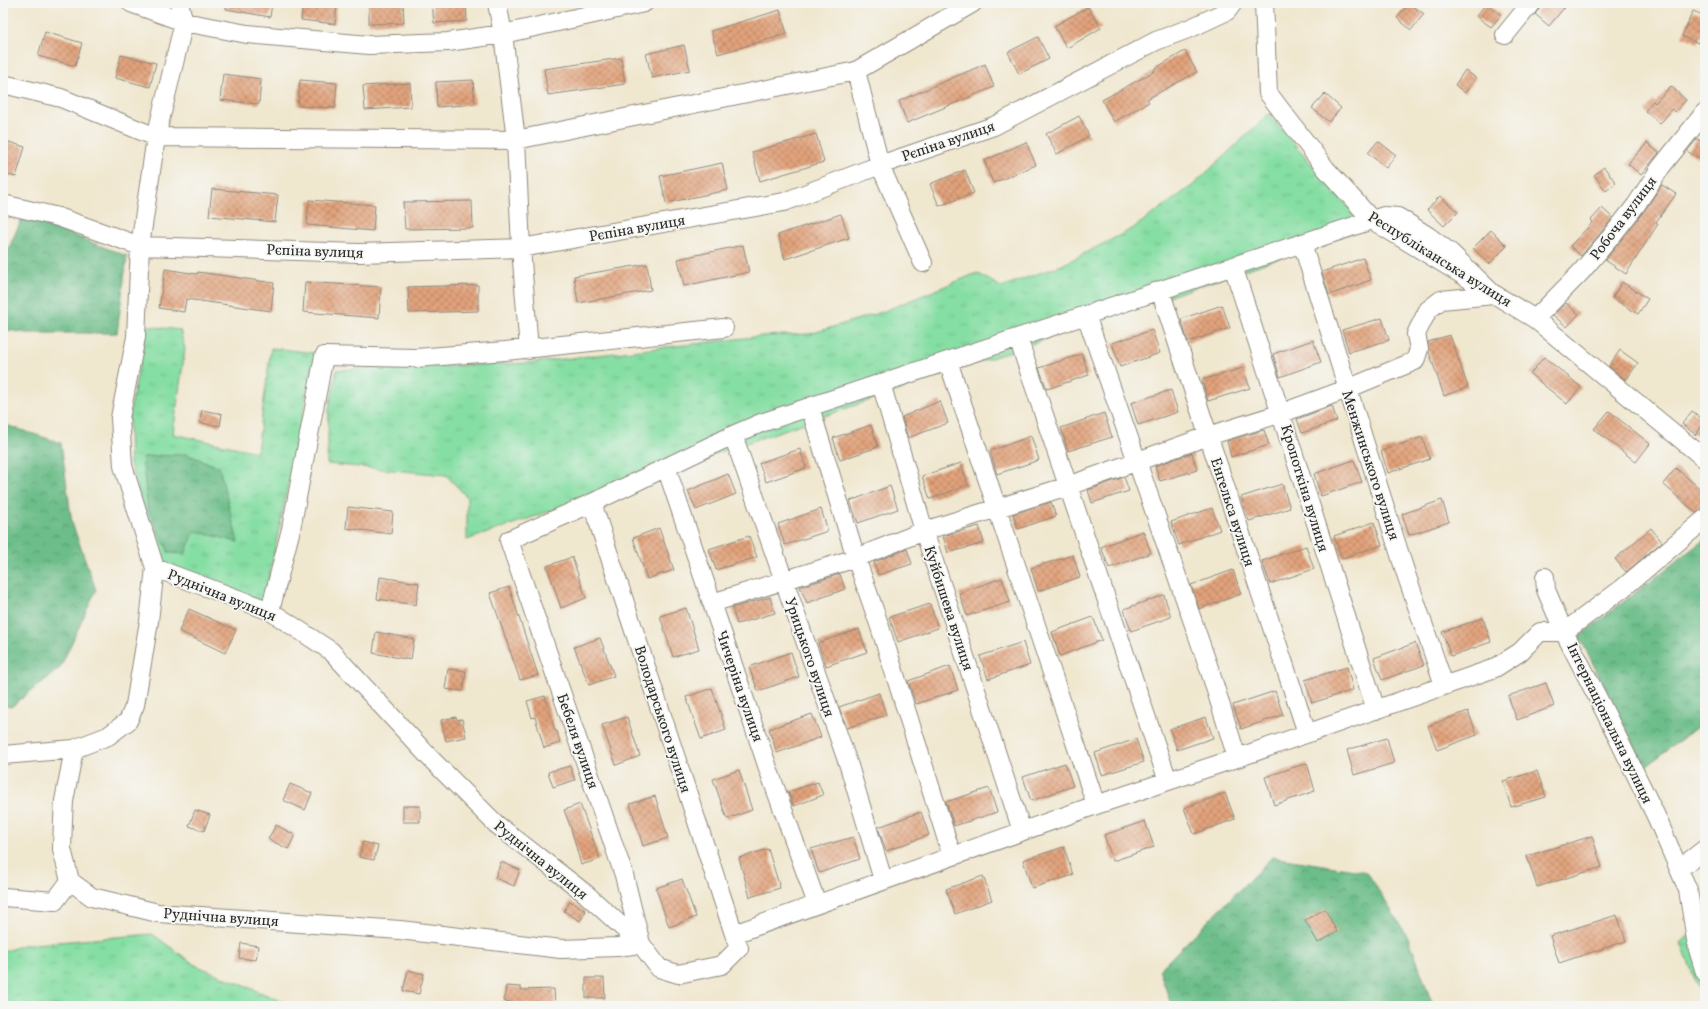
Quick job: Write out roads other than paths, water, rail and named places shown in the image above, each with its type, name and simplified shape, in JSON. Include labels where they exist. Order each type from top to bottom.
[{"type":"street","points":[[131,3],[184,22],[247,34],[369,45],[448,42],[503,34],[644,3]]},
{"type":"street","points":[[155,568],[123,466],[120,418],[136,337],[140,246],[156,137],[184,22],[179,3]]},
{"type":"street","points":[[497,3],[503,34],[516,140],[521,248],[530,350]]},
{"type":"street","points":[[3,84],[61,98],[156,137],[516,140],[856,71],[973,3]]},
{"type":"street","name":"Рєпіна вулиця","points":[[3,204],[58,217],[140,246],[359,253],[521,248],[784,202],[880,165],[994,126],[1156,41],[1193,27],[1227,11],[1233,3]]},
{"type":"street","name":"Республіканська вулиця","points":[[1264,3],[1268,93],[1326,169],[1372,220],[1535,319],[1705,459]]},
{"type":"street","points":[[1505,35],[1531,3]]},
{"type":"street","points":[[856,71],[880,165],[923,263]]},
{"type":"street","name":"Робоча вулиця","points":[[1535,319],[1582,272],[1610,238],[1636,205],[1661,167],[1705,112]]},
{"type":"street","points":[[592,503],[760,423],[1372,220]]},
{"type":"street","name":"Менжинського вулиця","points":[[1302,243],[1347,389],[1444,685]]},
{"type":"street","name":"Кропоткіна вулиця","points":[[1233,266],[1282,412],[1336,588],[1376,710]]},
{"type":"street","name":"Енгельса вулиця","points":[[1160,290],[1307,733]]},
{"type":"street","points":[[712,603],[856,558],[924,531],[1068,486],[1208,436],[1347,389],[1415,361],[1419,348],[1416,334],[1428,310],[1441,300],[1494,294]]},
{"type":"street","points":[[1086,315],[1238,758]]},
{"type":"street","points":[[270,611],[291,528],[324,356],[416,358],[530,350],[724,328]]},
{"type":"street","points":[[1018,338],[1168,781]]},
{"type":"street","points":[[948,361],[1096,805]]},
{"type":"street","name":"Куйбишева вулиця","points":[[882,383],[924,531],[1022,831]]},
{"type":"street","points":[[810,407],[856,558],[880,627],[952,856]]},
{"type":"street","name":"Урицького вулиця","points":[[733,435],[849,766],[883,880]]},
{"type":"street","name":"Чичеріна вулиця","points":[[666,467],[769,771],[816,904]]},
{"type":"street","name":"Бебеля вулиця","points":[[592,503],[509,540],[624,876],[641,944]]},
{"type":"street","name":"Володарського вулиця","points":[[592,503],[739,948],[722,965],[678,974],[659,968],[641,944]]},
{"type":"street","points":[[734,934],[1096,805],[1238,758],[1495,668],[1520,652],[1540,632],[1564,632],[1623,588],[1705,519]]},
{"type":"street","name":"Руднічна вулиця","points":[[3,755],[74,749],[108,736],[128,721],[135,705],[149,621],[155,568],[270,611],[331,651],[431,759],[496,824],[586,894],[641,944]]},
{"type":"street","name":"Інтернаціональна вулиця","points":[[1545,577],[1546,590],[1564,632],[1608,716],[1656,816],[1688,890],[1697,946],[1705,972]]},
{"type":"street","points":[[3,897],[55,901],[70,881],[62,849],[64,801],[74,749]]},
{"type":"street","points":[[1679,869],[1705,849]]},
{"type":"street","name":"Руднічна вулиця","points":[[70,881],[92,897],[158,913],[400,930],[561,949],[617,947],[641,944]]}]
